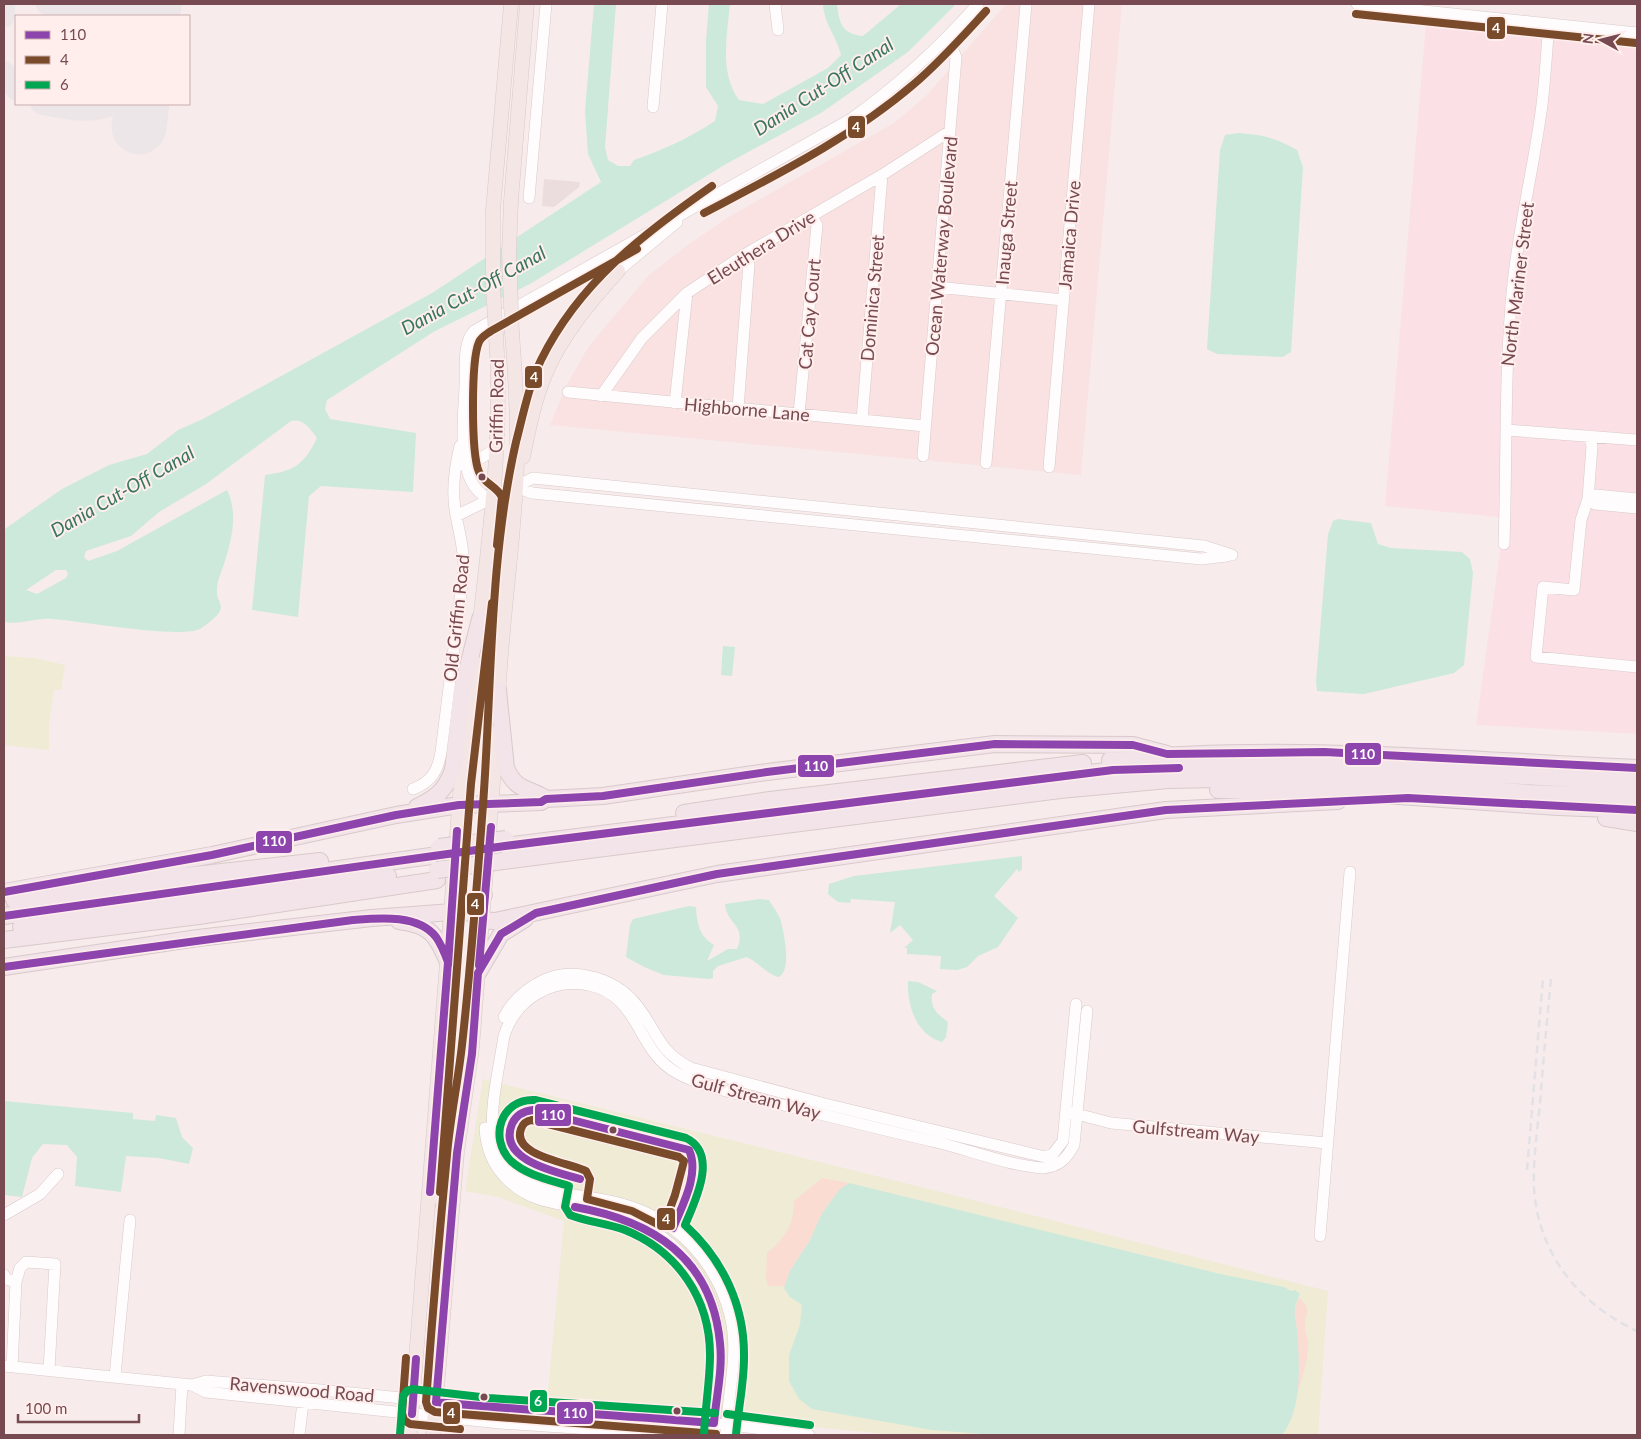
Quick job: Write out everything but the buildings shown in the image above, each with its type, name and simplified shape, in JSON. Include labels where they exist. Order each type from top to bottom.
[{"type":"highway","points":[[408,813],[430,802],[448,783],[452,770],[462,690],[480,619]]},
{"type":"highway","points":[[498,690],[506,768],[510,777],[522,789],[546,799],[603,796],[767,772],[996,744],[1133,745],[1167,754]]},
{"type":"highway","points":[[504,855],[770,800],[1011,770],[1167,754],[1324,752],[1637,768]]},
{"type":"highway","points":[[4,929],[438,863],[1113,770],[1329,764],[1637,783]]},
{"type":"highway","points":[[4,916],[1060,790],[1168,780],[1327,777],[1529,793],[1637,798]]},
{"type":"highway","points":[[504,855],[1168,790],[1310,790],[1558,808],[1637,810]]},
{"type":"highway","points":[[458,910],[482,921],[494,921],[718,874],[1166,810],[1408,798]]},
{"type":"highway","points":[[4,892],[212,855],[408,813],[459,805],[541,802],[546,799]]},
{"type":"highway","points":[[1558,808],[1637,822]]},
{"type":"highway","points":[[4,902],[195,875],[438,863]]},
{"type":"highway","points":[[4,940],[199,916],[438,863]]},
{"type":"highway","points":[[454,879],[458,910]]},
{"type":"highway","points":[[4,967],[198,938],[458,910],[484,895]]},
{"type":"highway","points":[[478,973],[501,934],[536,913]]},
{"type":"highway","points":[[372,918],[422,926],[433,933],[441,943],[448,962]]},
{"type":"main road","name":"Griffin Road","points":[[454,879],[459,805],[497,448],[499,392],[493,286],[493,210],[511,4]]},
{"type":"main road","name":"Griffin Road","points":[[433,1435],[457,1153],[472,1054],[493,803],[502,623],[516,487],[517,425],[509,253],[511,201],[527,4]]},
{"type":"main road","points":[[516,487],[538,395],[549,366],[578,319],[618,271]]},
{"type":"main road","points":[[410,1435],[448,962],[458,910]]},
{"type":"main road","points":[[439,1081],[445,1095],[445,1140],[449,1148],[457,1153]]},
{"type":"main road","points":[[433,1151],[439,1154],[444,1165],[442,1199],[449,1244]]},
{"type":"street","points":[[529,198],[546,4]]},
{"type":"street","points":[[653,107],[662,4]]},
{"type":"street","points":[[775,4],[778,30]]},
{"type":"street","points":[[492,499],[484,496],[477,489],[466,465],[463,453],[462,434],[467,349],[471,334],[485,323],[851,119],[897,85],[946,39],[978,4]]},
{"type":"street","name":"Inauga Street","points":[[986,463],[1026,4]]},
{"type":"street","name":"Jamaica Drive","points":[[1049,467],[1088,4]]},
{"type":"street","points":[[1356,4],[1637,33]]},
{"type":"street","name":"North Mariner Street","points":[[1504,544],[1505,394],[1513,281],[1540,118],[1549,24]]},
{"type":"street","name":"Ocean Waterway Boulevard","points":[[923,456],[956,57],[946,39]]},
{"type":"street","name":"Eleuthera Drive","points":[[601,396],[642,338],[687,293],[744,254],[882,175],[950,131]]},
{"type":"street","name":"Dominica Street","points":[[862,420],[882,175]]},
{"type":"street","points":[[587,267],[605,265],[618,271],[659,236],[718,194]]},
{"type":"street","name":"Cat Cay Court","points":[[799,414],[817,226],[811,216]]},
{"type":"street","points":[[738,408],[748,264],[744,254]]},
{"type":"street","points":[[937,287],[1063,300]]},
{"type":"street","points":[[675,403],[687,293]]},
{"type":"street","name":"Highborne Lane","points":[[568,392],[926,426]]},
{"type":"street","points":[[1506,430],[1637,440]]},
{"type":"street","name":"Old Griffin Road","points":[[413,789],[430,779],[440,758],[464,568],[462,537],[456,516],[454,486],[456,460],[462,434]]},
{"type":"street","points":[[1589,436],[1592,446],[1588,499],[1581,520],[1574,590],[1543,587],[1536,657],[1637,667]]},
{"type":"street","points":[[463,453],[481,458],[497,448]]},
{"type":"street","points":[[456,516],[533,478],[1204,546],[1232,555],[1201,559],[532,493],[516,487]]},
{"type":"street","points":[[1588,499],[1596,495],[1637,499]]},
{"type":"street","points":[[1588,499],[1595,504],[1637,508]]},
{"type":"street","points":[[1320,1236],[1350,872]]},
{"type":"street","name":"Gulf Stream Way","points":[[714,1435],[720,1357],[718,1326],[710,1298],[686,1260],[665,1239],[633,1221],[603,1211],[546,1202],[528,1196],[507,1179],[492,1158],[485,1125],[493,1059],[499,1030],[506,1012],[516,999],[532,986],[550,978],[567,974],[592,976],[607,982],[634,1002],[660,1044],[679,1062],[691,1068],[1046,1157],[1059,1148],[1071,1112],[1087,1011]]},
{"type":"street","name":"Gulf Stream Way","points":[[726,1430],[734,1358],[730,1316],[719,1284],[696,1249],[673,1228],[635,1208],[609,1200],[551,1192],[532,1186],[513,1173],[501,1156],[492,1126],[501,1055],[508,1026],[525,1002],[542,990],[560,984],[596,987],[621,1001],[636,1020],[656,1056],[664,1065],[684,1077],[750,1096],[1035,1167],[1051,1167],[1067,1158],[1074,1145],[1071,1112],[1076,1004]]},
{"type":"street","name":"Gulfstream Way","points":[[1071,1112],[1111,1123],[1328,1143]]},
{"type":"street","points":[[4,1214],[40,1194],[58,1174]]},
{"type":"street","points":[[115,1376],[130,1220]]},
{"type":"street","points":[[8,1366],[16,1282],[20,1268],[26,1262],[55,1264],[49,1370]]},
{"type":"street","points":[[4,1275],[6,1279],[16,1282]]},
{"type":"street","name":"Ravenswood Road","points":[[8,1366],[115,1376],[187,1385],[206,1392],[412,1414],[436,1409]]},
{"type":"street","name":"Ravenswood Road","points":[[187,1385],[206,1381],[413,1399],[436,1409]]},
{"type":"street","points":[[178,1435],[187,1385]]},
{"type":"street","points":[[300,1435],[303,1403]]},
{"type":"street","points":[[436,1409],[606,1414],[714,1423],[726,1430],[809,1435]]},
{"type":"street","points":[[436,1409],[543,1426],[679,1435]]},
{"type":"shaded area","points":[[1006,4],[1122,4],[1081,475],[550,425],[567,384],[589,346],[648,276],[727,218],[894,123],[927,95]]},
{"type":"shaded area","points":[[1426,23],[1637,44],[1637,734],[1476,725],[1504,523],[1497,517],[1385,506]]},
{"type":"shaded area","points":[[544,179],[580,182],[579,187],[554,207],[542,206]]},
{"type":"shaded area","points":[[4,656],[34,658],[65,665],[61,690],[54,690],[49,724],[49,750],[4,745]]},
{"type":"shaded area","points":[[483,1079],[957,1196],[1328,1291],[1318,1435],[897,1435],[547,1402],[564,1221],[498,1197],[465,1191]]},
{"type":"sand","points":[[822,1178],[849,1183],[840,1189],[822,1213],[810,1240],[790,1271],[785,1286],[768,1286],[766,1279],[767,1253],[779,1242],[787,1230],[794,1210],[794,1201]]},
{"type":"sand","points":[[1299,1298],[1304,1302],[1307,1309],[1305,1329],[1308,1340],[1308,1354],[1297,1393],[1298,1337],[1293,1314]]},
{"type":"water","name":"Dania Cut-Off Canal","points":[[594,4],[616,4],[605,147],[608,160],[618,166],[630,166],[634,160],[676,143],[715,121],[718,106],[706,87],[706,40],[709,4],[730,4],[726,54],[729,78],[733,89],[739,100],[763,104],[828,68],[841,55],[828,24],[823,4],[837,4],[839,17],[846,30],[863,36],[901,4],[956,4],[908,52],[821,113],[726,164],[530,284],[435,331],[327,400],[325,409],[330,419],[416,433],[413,492],[321,486],[309,496],[298,617],[252,610],[265,475],[291,469],[297,465],[307,455],[317,438],[306,425],[296,420],[291,421],[206,484],[159,512],[131,536],[86,551],[84,557],[88,561],[117,551],[227,490],[231,499],[233,519],[229,548],[217,587],[221,609],[217,616],[202,628],[189,632],[172,632],[53,619],[16,623],[4,622],[4,530],[62,489],[109,465],[147,454],[178,430],[203,419],[432,293],[601,182],[588,154],[585,111]],"holes":[[[56,570],[66,570],[68,574],[66,578],[37,594],[26,590]]]},
{"type":"water","points":[[1239,133],[1269,138],[1297,150],[1303,167],[1291,352],[1283,357],[1217,354],[1207,349],[1220,150],[1225,135]]},
{"type":"water","points":[[1338,519],[1371,523],[1378,544],[1391,548],[1462,552],[1470,559],[1473,573],[1464,665],[1454,673],[1364,694],[1317,691],[1316,681],[1328,534],[1333,521]]},
{"type":"water","points":[[723,646],[735,647],[732,676],[721,675]]},
{"type":"water","points":[[1022,856],[1022,869],[1019,872],[1017,869],[994,896],[1018,918],[998,947],[978,956],[967,967],[957,970],[940,969],[941,956],[907,954],[907,948],[904,948],[913,940],[900,925],[890,933],[895,902],[851,899],[850,903],[838,902],[828,894],[829,884],[854,876]]},
{"type":"water","points":[[760,899],[769,900],[781,921],[786,959],[783,973],[779,977],[747,957],[718,966],[713,971],[713,978],[709,979],[664,975],[626,957],[630,925],[633,919],[689,906],[696,907],[700,929],[705,938],[714,945],[707,961],[728,949],[737,949],[740,935],[726,911],[725,904]]},
{"type":"water","points":[[908,981],[918,982],[937,991],[932,994],[932,1004],[938,1014],[948,1022],[946,1037],[942,1042],[926,1033],[915,1018],[909,1000]]},
{"type":"water","points":[[4,1101],[133,1113],[133,1119],[155,1121],[156,1115],[176,1118],[182,1137],[193,1148],[189,1164],[159,1158],[126,1156],[121,1192],[75,1186],[77,1157],[67,1145],[43,1144],[32,1158],[22,1197],[4,1195]]},
{"type":"water","points":[[849,1183],[1220,1274],[1284,1287],[1291,1291],[1295,1290],[1300,1294],[1295,1307],[1299,1376],[1296,1402],[1288,1425],[1282,1435],[997,1435],[932,1430],[812,1409],[799,1399],[789,1381],[789,1355],[800,1325],[802,1305],[790,1297],[784,1288],[790,1271],[810,1240],[822,1213],[840,1189]]},
{"type":"taxiway","points":[[4,17],[5,4]]},
{"type":"taxiway","points":[[46,4],[67,10],[90,13],[112,11],[132,4]]},
{"type":"taxiway","points":[[4,71],[15,88]]},
{"type":"taxiway","points":[[47,105],[88,110],[112,105]]},
{"type":"runway","points":[[153,15],[154,4]]},
{"type":"runway","points":[[139,127],[142,105]]},
{"type":"railway","points":[[1527,1170],[1543,978]]},
{"type":"railway","points":[[1551,979],[1535,1156],[1534,1188],[1537,1212],[1553,1255],[1565,1274],[1597,1307],[1637,1331]]},
{"type":"transit line","name":"4","points":[[704,213],[839,139],[865,122],[924,76],[986,11]]},
{"type":"transit line","name":"4","points":[[1356,14],[1636,43]]},
{"type":"transit line","name":"4","points":[[712,186],[686,204],[615,262],[574,307],[556,332],[541,360],[533,380],[516,442],[507,487],[496,577],[486,760],[474,925],[462,1045],[448,1141],[426,1402],[428,1408],[435,1412],[716,1434]]},
{"type":"transit line","name":"4","points":[[497,545],[502,497],[481,476],[476,462],[474,446],[473,386],[476,352],[479,342],[491,331],[637,249]]},
{"type":"transit line","name":"4","points":[[440,1192],[471,784],[492,603]]},
{"type":"transit line","name":"110","points":[[4,892],[212,855],[396,815],[459,805],[541,802],[546,799],[603,796],[767,772],[995,744],[1133,745],[1167,754],[1324,752],[1637,768]]},
{"type":"transit line","name":"110","points":[[4,916],[505,846],[1113,770],[1179,768]]},
{"type":"transit line","name":"110","points":[[436,1402],[457,1153],[472,1054],[478,973],[501,934],[536,913],[717,874],[1166,810],[1408,798],[1637,810]]},
{"type":"transit line","name":"110","points":[[479,965],[491,827]]},
{"type":"transit line","name":"110","points":[[448,965],[457,831]]},
{"type":"transit line","name":"110","points":[[4,967],[353,920],[386,918],[419,924],[436,937],[448,962],[430,1192]]},
{"type":"transit line","name":"6","points":[[704,1435],[710,1355],[704,1314],[697,1296],[675,1264],[660,1250],[644,1239],[625,1230],[570,1215],[565,1207],[569,1186],[524,1170],[511,1161],[504,1152],[500,1141],[500,1131],[506,1112],[514,1105],[523,1101],[535,1100],[686,1138],[696,1145],[701,1155],[703,1166],[702,1178],[685,1225],[710,1253],[721,1269],[736,1302],[741,1320],[744,1368],[736,1435]]},
{"type":"transit line","name":"110","points":[[580,1179],[544,1168],[521,1155],[513,1147],[510,1136],[512,1124],[516,1118],[523,1112],[533,1110],[689,1150],[692,1159],[691,1179],[685,1200],[673,1228]]},
{"type":"transit line","name":"4","points":[[532,1120],[679,1157],[684,1161],[675,1195],[663,1227],[632,1211],[587,1199],[590,1179],[586,1171],[544,1157],[525,1146],[520,1138],[521,1129],[525,1123],[532,1120]]},
{"type":"transit line","name":"110","points":[[575,1207],[603,1213],[629,1222],[653,1234],[674,1248],[691,1266],[705,1288],[715,1313],[720,1343],[720,1373],[714,1423]]},
{"type":"transit line","name":"4","points":[[406,1358],[402,1413],[404,1420],[410,1424],[460,1429]]},
{"type":"transit line","name":"110","points":[[412,1414],[416,1359]]},
{"type":"transit line","name":"6","points":[[400,1434],[403,1396],[412,1389],[489,1398],[715,1413]]},
{"type":"transit line","name":"110","points":[[436,1402],[714,1423]]},
{"type":"transit line","name":"6","points":[[727,1414],[810,1425]]}]
